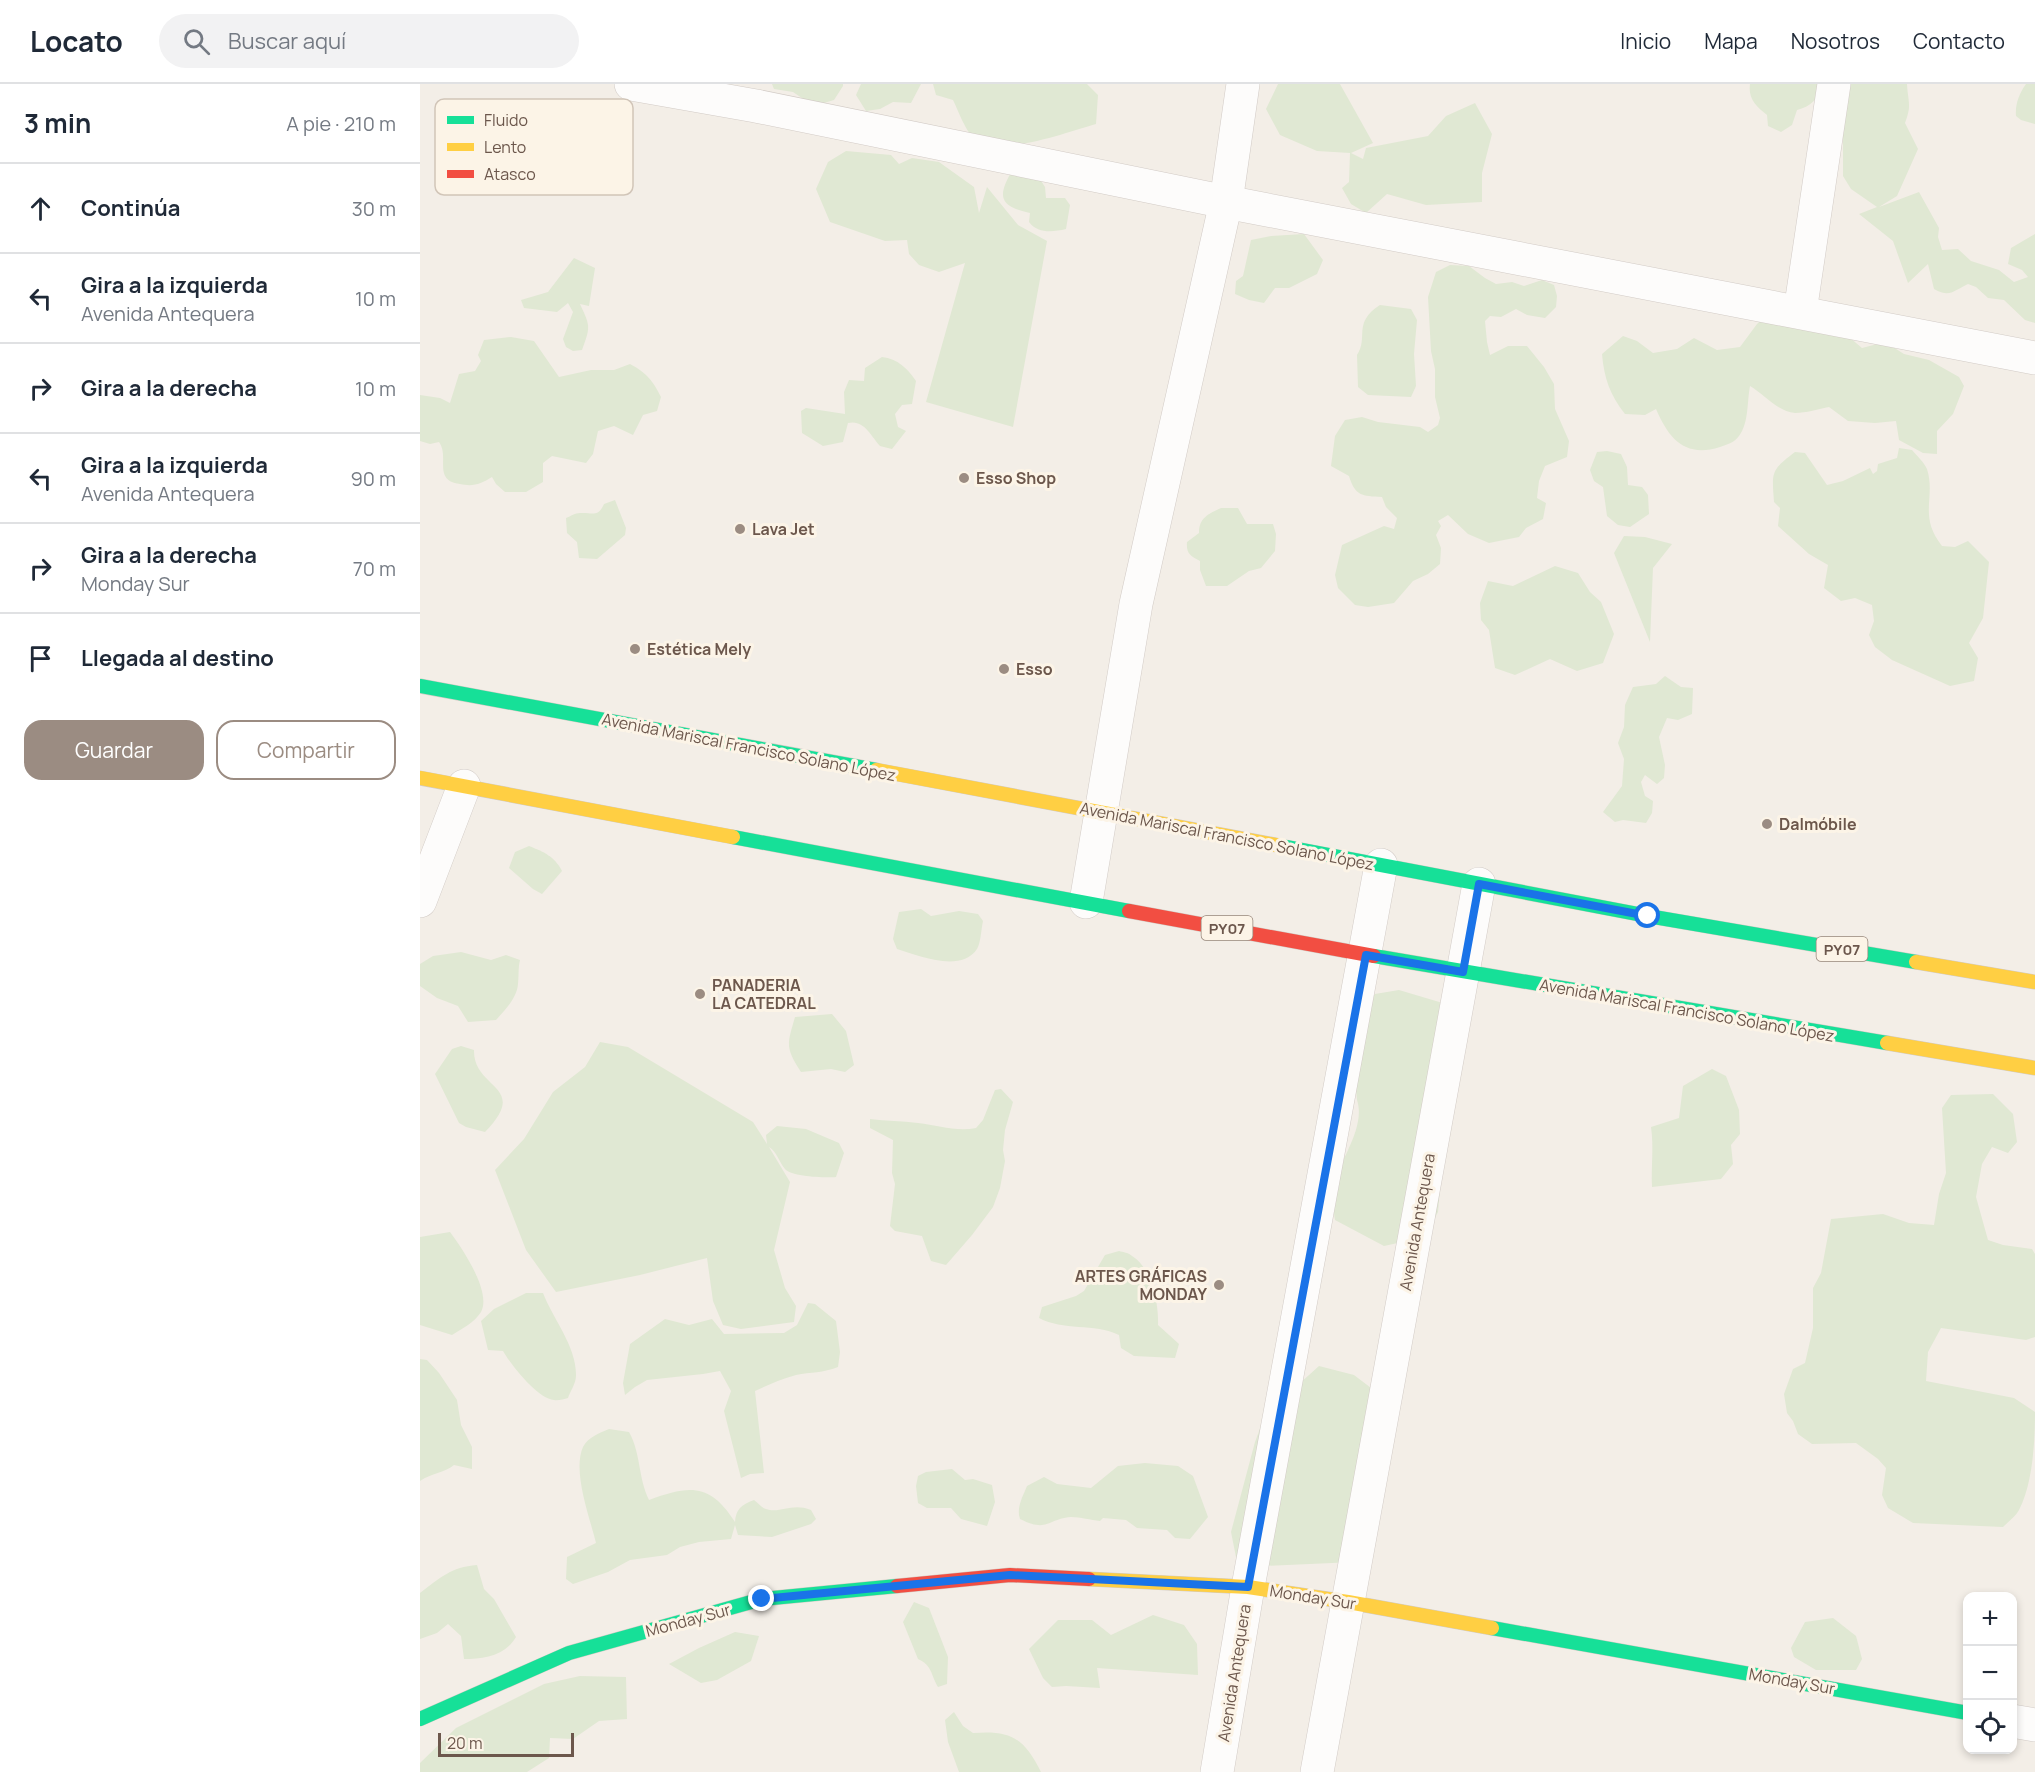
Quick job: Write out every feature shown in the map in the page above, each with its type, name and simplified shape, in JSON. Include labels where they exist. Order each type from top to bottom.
[{"type":"main road","name":"Avenida Mariscal Francisco Solano López","points":[[420,686],[1648,916],[2035,982]]},
{"type":"main road","name":"Avenida Mariscal Francisco Solano López","points":[[420,778],[1366,955],[2035,1068]]},
{"type":"main road","name":"Monday Sur","points":[[420,1719],[569,1653],[762,1599],[1010,1575],[1248,1587],[1348,1602],[1963,1712]]},
{"type":"street","points":[[631,84],[758,95],[1226,202],[2035,358]]},
{"type":"street","points":[[1086,902],[1136,604],[1226,202],[1243,84]]},
{"type":"street","points":[[1800,312],[1834,84]]},
{"type":"street","points":[[420,902],[464,786]]},
{"type":"street","name":"Avenida Antequera","points":[[1217,1772],[1248,1587],[1381,865]]},
{"type":"street","name":"Avenida Antequera","points":[[1317,1772],[1479,884]]},
{"type":"street","points":[[2017,1722],[2035,1725]]},
{"type":"green space","points":[[772,84],[843,84],[843,86],[834,100],[814,106],[793,92],[774,89]]},
{"type":"green space","points":[[861,84],[921,84],[911,103],[893,102],[880,109],[866,111],[856,95]]},
{"type":"green space","points":[[933,84],[1087,84],[1098,95],[1096,124],[1018,145],[987,145],[972,137],[953,100],[936,95]]},
{"type":"green space","points":[[1278,84],[1340,84],[1373,143],[1351,153],[1363,159],[1366,148],[1428,136],[1446,116],[1475,103],[1492,134],[1482,173],[1482,202],[1426,205],[1387,194],[1366,213],[1351,204],[1342,188],[1349,182],[1350,153],[1317,151],[1280,135],[1266,109]]},
{"type":"green space","points":[[1750,84],[1821,84],[1819,94],[1814,101],[1797,110],[1792,125],[1781,132],[1768,126],[1767,115],[1752,98]]},
{"type":"green space","points":[[1843,84],[1907,84],[1909,107],[1905,123],[1918,149],[1897,196],[1879,207],[1919,192],[1939,228],[1938,237],[1942,250],[1958,249],[1971,261],[1999,270],[2014,282],[2028,277],[2022,270],[2008,264],[2011,248],[2035,234],[2035,323],[2025,320],[2004,300],[1988,298],[1976,287],[1968,284],[1948,293],[1939,292],[1934,289],[1928,264],[1908,283],[1893,241],[1859,214],[1877,207],[1851,189],[1843,176]]},
{"type":"green space","points":[[2026,84],[2035,84],[2035,124],[2016,116],[2018,99]]},
{"type":"green space","points":[[846,151],[891,155],[899,164],[912,158],[939,162],[974,187],[979,213],[987,187],[1018,225],[1047,241],[1013,427],[926,402],[965,263],[939,272],[919,265],[909,254],[907,240],[885,241],[830,222],[816,189],[828,162]]},
{"type":"green space","points":[[1013,169],[1036,173],[1045,187],[1046,198],[1065,198],[1070,205],[1066,229],[1051,231],[1037,229],[1029,222],[1030,213],[1006,203],[1003,193]]},
{"type":"green space","points":[[1304,234],[1323,260],[1317,274],[1289,288],[1275,288],[1264,303],[1235,294],[1236,281],[1243,276],[1251,240]]},
{"type":"green space","points":[[574,258],[595,268],[589,306],[580,304],[588,326],[587,336],[582,350],[573,351],[566,347],[563,339],[573,312],[568,303],[557,312],[524,308],[521,300],[548,292]]},
{"type":"green space","points":[[1450,265],[1469,266],[1496,284],[1512,282],[1524,286],[1542,280],[1554,285],[1557,296],[1556,307],[1545,318],[1527,315],[1516,309],[1501,317],[1490,316],[1485,321],[1490,355],[1508,346],[1527,346],[1544,367],[1554,384],[1555,409],[1569,441],[1567,457],[1545,466],[1539,481],[1537,498],[1546,503],[1543,519],[1526,528],[1519,537],[1489,543],[1468,534],[1448,515],[1438,521],[1441,526],[1436,535],[1441,548],[1440,564],[1428,574],[1413,581],[1394,603],[1368,607],[1355,605],[1338,588],[1335,575],[1342,545],[1384,526],[1394,529],[1397,518],[1386,507],[1382,497],[1360,494],[1354,488],[1349,476],[1331,466],[1335,436],[1345,420],[1362,417],[1378,422],[1420,427],[1428,432],[1438,425],[1440,418],[1435,397],[1435,369],[1431,351],[1428,297],[1436,272]]},
{"type":"green space","points":[[1779,304],[1849,337],[1862,348],[1885,342],[1904,354],[1929,360],[1959,377],[1964,386],[1953,414],[1937,431],[1937,454],[1923,453],[1899,440],[1896,421],[1875,423],[1848,421],[1829,407],[1804,412],[1789,412],[1750,386],[1746,418],[1739,436],[1731,443],[1708,450],[1688,448],[1680,443],[1667,429],[1656,409],[1645,415],[1625,414],[1615,400],[1606,379],[1602,354],[1623,336],[1637,341],[1653,353],[1677,349],[1694,338],[1717,350],[1740,347],[1757,324]]},
{"type":"green space","points":[[1380,305],[1411,309],[1417,320],[1414,354],[1416,386],[1411,397],[1368,395],[1358,387],[1357,355],[1362,342],[1362,330],[1366,318]]},
{"type":"green space","points":[[511,337],[534,341],[559,377],[591,370],[614,370],[630,364],[645,374],[658,391],[661,397],[657,411],[643,415],[633,435],[614,426],[598,431],[593,454],[586,463],[552,456],[543,463],[543,482],[526,492],[505,492],[492,477],[473,485],[452,482],[446,478],[444,473],[443,454],[439,442],[430,444],[420,441],[420,395],[440,398],[450,403],[459,374],[475,371],[481,361],[478,355],[484,340]]},
{"type":"green space","points":[[882,357],[902,365],[916,381],[912,404],[902,405],[895,414],[898,427],[906,431],[892,449],[880,446],[867,429],[854,422],[848,423],[843,442],[823,446],[802,433],[801,411],[806,408],[845,414],[844,392],[849,380],[864,381],[865,368]]},
{"type":"green space","points":[[1899,448],[1912,450],[1927,469],[1930,489],[1929,516],[1935,535],[1942,546],[1955,547],[1968,541],[1989,562],[1983,618],[1969,643],[1978,658],[1974,681],[1950,686],[1892,660],[1875,647],[1869,635],[1874,621],[1872,605],[1855,598],[1841,601],[1824,588],[1828,565],[1809,554],[1778,526],[1780,508],[1774,502],[1774,473],[1795,452],[1805,453],[1827,485],[1843,481],[1870,468],[1873,474],[1877,471],[1878,464],[1897,458]]},
{"type":"green space","points":[[1607,451],[1621,454],[1627,467],[1628,485],[1642,487],[1648,495],[1649,514],[1630,527],[1618,525],[1607,516],[1603,487],[1594,481],[1590,470],[1597,452]]},
{"type":"green space","points":[[615,500],[626,528],[625,535],[597,559],[579,558],[577,542],[567,533],[566,518],[578,513],[597,513],[604,504]]},
{"type":"green space","points":[[1221,508],[1238,508],[1247,524],[1273,524],[1276,534],[1275,551],[1261,568],[1249,571],[1227,586],[1206,586],[1200,570],[1200,561],[1189,554],[1187,542],[1199,533],[1205,517]]},
{"type":"green space","points":[[1624,536],[1645,537],[1672,544],[1653,568],[1650,642],[1614,553]]},
{"type":"green space","points":[[1555,566],[1578,573],[1590,592],[1601,602],[1614,634],[1603,663],[1577,671],[1550,659],[1515,675],[1495,668],[1489,630],[1481,620],[1480,603],[1488,581],[1513,586]]},
{"type":"green space","points":[[1665,676],[1681,687],[1693,688],[1692,714],[1678,720],[1667,718],[1659,737],[1665,765],[1664,778],[1657,784],[1645,775],[1641,782],[1645,796],[1653,801],[1652,813],[1646,823],[1623,820],[1615,822],[1603,812],[1622,786],[1624,759],[1618,743],[1624,727],[1625,705],[1633,687],[1656,684]]},
{"type":"green space","points":[[529,846],[548,855],[562,871],[542,894],[509,868],[515,852]]},
{"type":"green space","points":[[921,909],[931,916],[959,911],[978,914],[983,921],[977,949],[970,956],[961,960],[939,961],[897,949],[893,939],[899,912]]},
{"type":"green space","points":[[461,952],[491,960],[506,955],[520,960],[515,994],[510,1004],[496,1020],[468,1022],[458,1006],[437,998],[420,986],[420,964],[433,956]]},
{"type":"green space","points":[[1399,990],[1446,1004],[1447,1114],[1438,1212],[1425,1237],[1384,1246],[1335,1220],[1331,1190],[1351,1144],[1358,1121],[1359,1110],[1351,1036],[1363,1009],[1375,994]]},
{"type":"green space","points":[[832,1014],[846,1031],[854,1065],[845,1072],[831,1069],[801,1072],[792,1057],[789,1046],[795,1017]]},
{"type":"green space","points":[[600,1042],[628,1047],[753,1122],[767,1144],[766,1135],[777,1126],[806,1129],[839,1143],[844,1153],[836,1177],[809,1176],[789,1172],[769,1147],[790,1182],[774,1250],[785,1288],[796,1306],[794,1322],[741,1329],[723,1325],[713,1301],[707,1258],[640,1275],[556,1292],[526,1250],[495,1170],[524,1139],[553,1092],[585,1067]]},
{"type":"green space","points":[[461,1046],[474,1050],[476,1063],[501,1096],[503,1105],[498,1117],[485,1132],[459,1123],[435,1074],[452,1049]]},
{"type":"green space","points":[[1712,1069],[1726,1076],[1739,1110],[1740,1134],[1731,1145],[1733,1164],[1721,1179],[1652,1187],[1651,1127],[1679,1118],[1683,1086]]},
{"type":"green space","points":[[1001,1089],[1013,1102],[1005,1130],[1003,1150],[1005,1161],[1000,1188],[993,1207],[946,1265],[931,1261],[922,1236],[895,1231],[890,1226],[895,1184],[892,1173],[893,1140],[870,1128],[870,1119],[954,1129],[976,1128],[983,1120],[995,1090]]},
{"type":"green space","points":[[1993,1094],[2013,1114],[2017,1142],[2008,1153],[1992,1147],[1982,1164],[1976,1197],[1988,1240],[2003,1245],[2032,1249],[2035,1254],[2035,1337],[2026,1340],[1941,1328],[1928,1352],[1926,1381],[2014,1398],[2035,1412],[2034,1449],[2030,1475],[2019,1510],[2003,1527],[1913,1523],[1888,1508],[1882,1495],[1886,1468],[1878,1459],[1856,1443],[1812,1444],[1798,1434],[1787,1413],[1784,1394],[1793,1369],[1805,1363],[1813,1328],[1813,1288],[1821,1273],[1831,1219],[1883,1214],[1909,1223],[1934,1225],[1939,1194],[1946,1173],[1942,1108],[1951,1095]]},
{"type":"green space","points":[[450,1232],[474,1271],[479,1282],[483,1303],[481,1312],[475,1319],[452,1335],[420,1325],[420,1237]]},
{"type":"green space","points":[[1119,1251],[1129,1254],[1145,1269],[1153,1287],[1158,1325],[1179,1344],[1175,1358],[1134,1356],[1121,1348],[1119,1335],[1109,1331],[1058,1324],[1039,1318],[1042,1307],[1076,1296],[1084,1291],[1105,1255]]},
{"type":"green space","points":[[526,1293],[543,1293],[573,1354],[576,1376],[568,1398],[557,1400],[540,1394],[503,1351],[488,1350],[481,1321],[494,1309]]},
{"type":"green space","points":[[808,1303],[815,1304],[836,1321],[840,1352],[838,1367],[790,1377],[755,1391],[764,1473],[750,1474],[741,1478],[724,1411],[731,1391],[720,1371],[647,1380],[625,1395],[623,1383],[630,1344],[665,1319],[689,1325],[712,1319],[724,1334],[784,1333],[797,1325]]},
{"type":"green space","points":[[420,1359],[427,1360],[439,1373],[457,1400],[461,1425],[472,1447],[472,1469],[454,1465],[420,1481]]},
{"type":"green space","points":[[1319,1366],[1354,1375],[1379,1394],[1355,1562],[1238,1567],[1231,1532],[1255,1442],[1269,1404],[1299,1384]]},
{"type":"green space","points":[[609,1429],[629,1432],[636,1448],[645,1492],[649,1500],[676,1492],[698,1491],[717,1500],[735,1522],[740,1508],[754,1500],[763,1508],[771,1510],[798,1507],[811,1510],[816,1519],[811,1524],[772,1537],[738,1535],[735,1525],[731,1539],[699,1542],[680,1547],[667,1555],[630,1560],[608,1572],[573,1584],[566,1579],[567,1557],[596,1543],[583,1495],[580,1457],[588,1441]]},
{"type":"green space","points":[[1145,1463],[1178,1466],[1193,1476],[1208,1517],[1190,1539],[1175,1538],[1167,1530],[1137,1528],[1126,1520],[1103,1518],[1100,1521],[1071,1517],[1036,1525],[1020,1519],[1019,1506],[1027,1486],[1044,1477],[1057,1484],[1091,1488],[1118,1466]]},
{"type":"green space","points":[[952,1469],[965,1480],[973,1479],[992,1485],[995,1502],[987,1526],[961,1519],[951,1508],[927,1508],[918,1503],[916,1486],[918,1476],[926,1472]]},
{"type":"green space","points":[[477,1565],[484,1589],[494,1599],[516,1637],[506,1648],[493,1655],[464,1659],[461,1636],[448,1624],[437,1633],[420,1639],[420,1593],[453,1571]]},
{"type":"green space","points":[[914,1602],[929,1608],[948,1657],[947,1684],[938,1687],[929,1667],[918,1659],[903,1622]]},
{"type":"green space","points":[[1153,1615],[1184,1625],[1197,1644],[1198,1675],[1097,1668],[1100,1688],[1052,1687],[1043,1678],[1029,1649],[1058,1620],[1092,1620],[1111,1635]]},
{"type":"green space","points":[[1833,1618],[1856,1636],[1862,1659],[1856,1670],[1816,1670],[1794,1657],[1791,1648],[1805,1622]]},
{"type":"green space","points":[[735,1632],[759,1636],[751,1661],[717,1680],[701,1683],[669,1664],[699,1648]]},
{"type":"green space","points":[[580,1676],[626,1677],[627,1719],[599,1721],[573,1739],[550,1738],[549,1758],[527,1772],[420,1772],[420,1763],[456,1728],[544,1684]]},
{"type":"green space","points":[[954,1712],[963,1726],[973,1733],[997,1733],[1015,1739],[1029,1751],[1041,1772],[959,1772],[948,1742],[945,1720]]},
{"type":"traffic: fast","points":[[420,686],[876,770]]},
{"type":"traffic: fast","points":[[733,837],[1129,911]]},
{"type":"traffic: fast","points":[[1281,846],[1648,916],[1916,962]]},
{"type":"traffic: fast","points":[[1374,956],[1887,1043]]},
{"type":"traffic: fast","points":[[420,1719],[569,1653],[762,1599],[897,1586]]},
{"type":"traffic: fast","points":[[1492,1628],[1963,1712]]},
{"type":"traffic: slow","points":[[876,770],[1281,846]]},
{"type":"traffic: slow","points":[[420,778],[733,837]]},
{"type":"traffic: slow","points":[[1916,962],[2035,982]]},
{"type":"traffic: slow","points":[[1887,1043],[2035,1068]]},
{"type":"traffic: slow","points":[[1089,1579],[1248,1587],[1492,1628]]},
{"type":"traffic: jam","points":[[1129,911],[1374,956]]},
{"type":"traffic: jam","points":[[897,1586],[1010,1575],[1089,1579]]},
{"type":"place","name":"Esso Shop","points":[[964,478]]},
{"type":"place","name":"Lava Jet","points":[[740,529]]},
{"type":"place","name":"Estética Mely","points":[[635,649]]},
{"type":"place","name":"Esso","points":[[1004,669]]},
{"type":"place","name":"Dalmóbile","points":[[1767,824]]},
{"type":"place","name":"PANADERIA LA CATEDRAL","points":[[700,994]]},
{"type":"place","name":"ARTES GRÁFICAS MONDAY","points":[[1219,1285]]},
{"type":"route","points":[[762,1599],[1010,1575],[1248,1587],[1366,955],[1463,972],[1479,884],[1648,916]]}]
